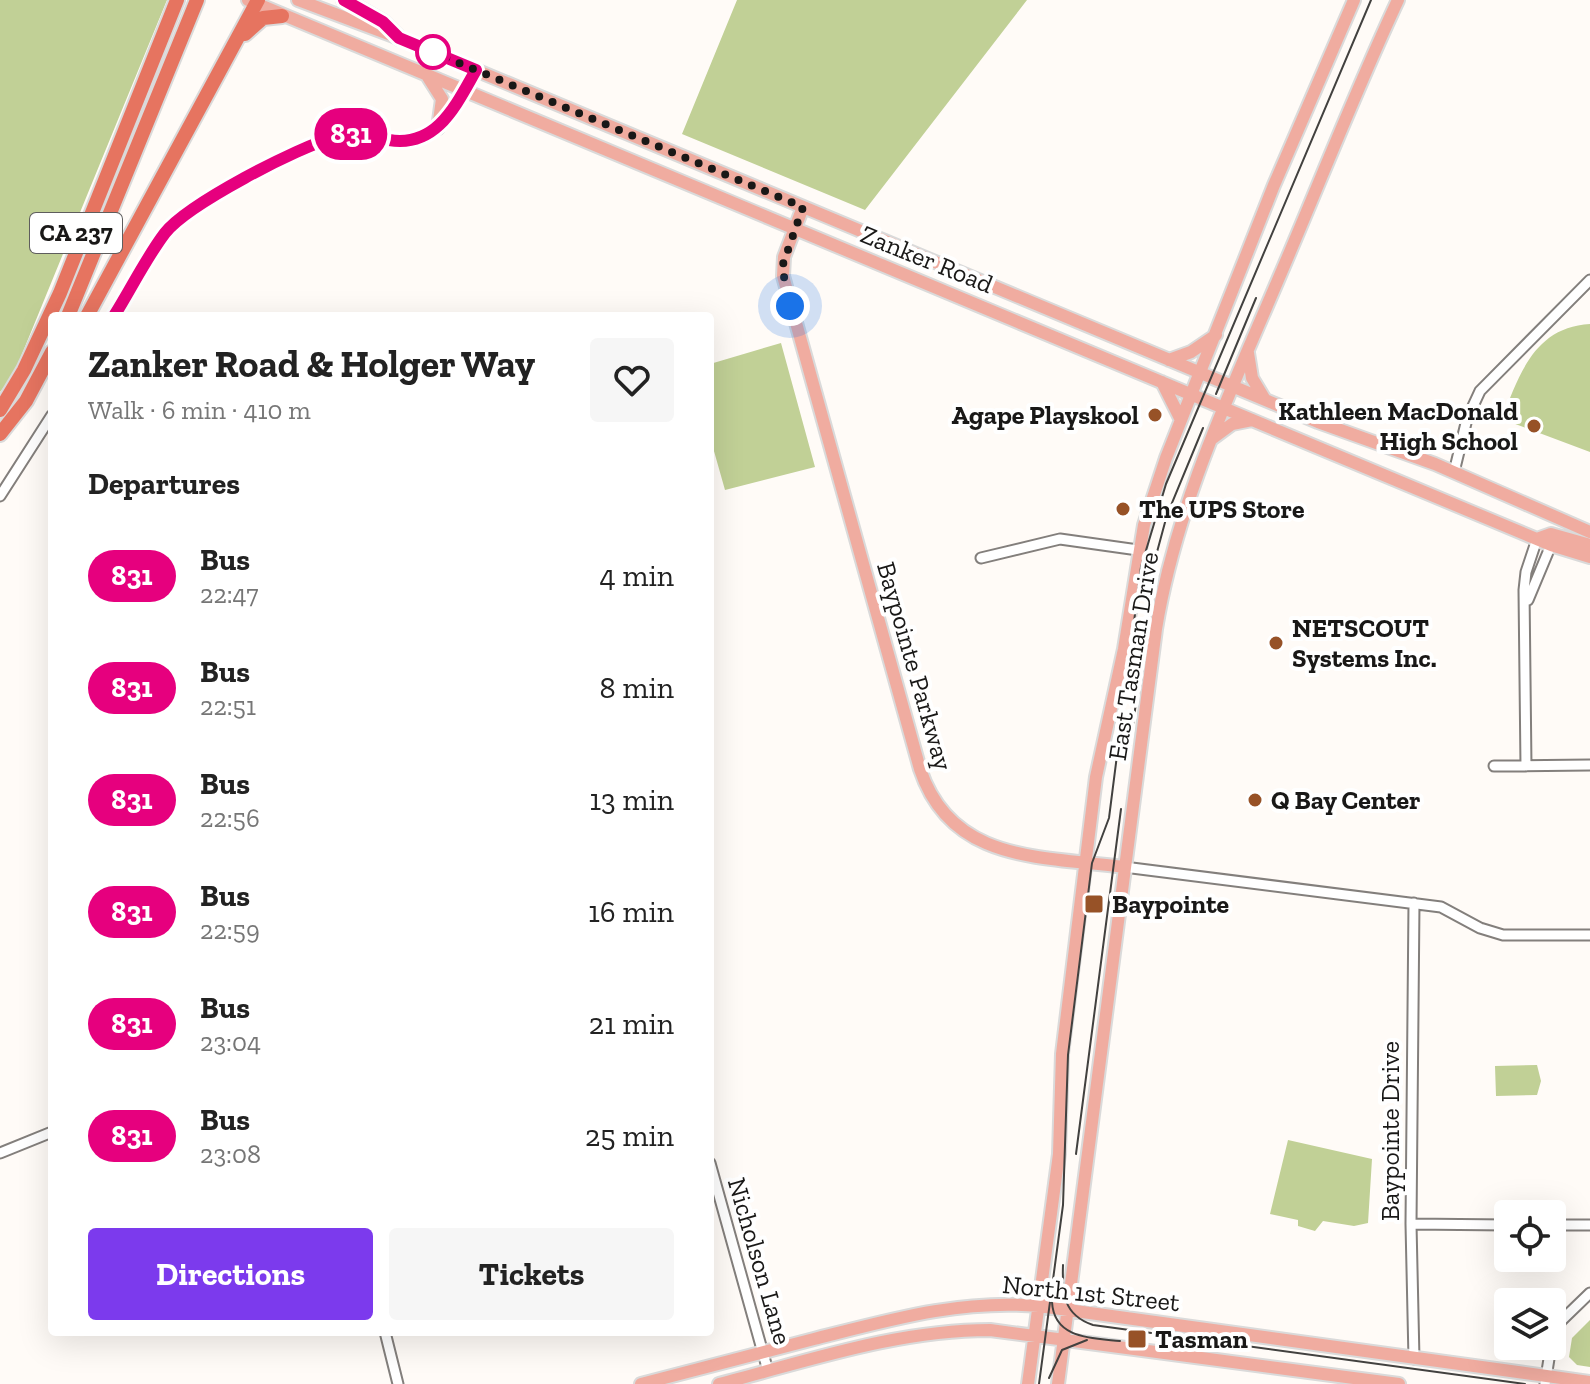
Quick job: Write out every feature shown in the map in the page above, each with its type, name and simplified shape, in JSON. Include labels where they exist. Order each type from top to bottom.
[{"type":"highway","name":"CA 237","points":[[0,396],[36,331],[168,0]]},
{"type":"highway","points":[[51,312],[177,0]]},
{"type":"highway","name":"CA 237","points":[[70,312],[197,0]]},
{"type":"highway","points":[[344,0],[383,22],[399,38]]},
{"type":"highway","points":[[89,312],[228,56],[254,1]]},
{"type":"highway","points":[[228,56],[258,21],[282,16]]},
{"type":"highway","points":[[0,410],[24,370],[48,319]]},
{"type":"highway","points":[[26,401],[48,360]]},
{"type":"highway","points":[[0,434],[48,376]]},
{"type":"main road","name":"Zanker Road","points":[[298,0],[399,38],[1351,435],[1454,472],[1590,532]]},
{"type":"main road","name":"East Tasman Drive","points":[[1028,1384],[1059,1154],[1062,1045],[1085,862],[1099,761],[1124,649],[1138,550],[1150,503],[1181,420],[1274,185],[1354,0]]},
{"type":"main road","name":"East Tasman Drive","points":[[1058,1384],[1164,583],[1185,506],[1224,408],[1398,0]]},
{"type":"main road","name":"Zanker Road","points":[[254,1],[282,16],[1551,545],[1590,557]]},
{"type":"main road","points":[[426,74],[442,99],[438,128]]},
{"type":"main road","name":"Baypointe Parkway","points":[[803,207],[784,257],[783,276],[925,784],[954,826],[984,845],[1124,867]]},
{"type":"main road","points":[[1169,360],[1191,352],[1216,335]]},
{"type":"main road","points":[[1248,351],[1252,378],[1264,398]]},
{"type":"main road","points":[[1162,382],[1181,420]]},
{"type":"main road","points":[[1212,439],[1232,424],[1252,420]]},
{"type":"main road","points":[[1537,539],[1551,534],[1590,545]]},
{"type":"main road","name":"North 1st Street","points":[[641,1384],[951,1307],[1039,1306],[1546,1380],[1590,1382]]},
{"type":"main road","name":"North 1st Street","points":[[719,1384],[924,1333],[990,1330],[1399,1384]]},
{"type":"street","points":[[116,312],[166,232],[204,201],[336,137],[363,135],[409,141],[438,128],[476,70]]},
{"type":"street","points":[[1454,472],[1467,419],[1480,391],[1590,280]]},
{"type":"street","points":[[0,496],[48,421]]},
{"type":"street","points":[[981,558],[1060,539],[1138,550]]},
{"type":"street","points":[[1526,766],[1526,572],[1537,539]]},
{"type":"street","points":[[1526,603],[1551,545]]},
{"type":"street","points":[[1494,766],[1590,765]]},
{"type":"street","name":"Baypointe Parkway","points":[[1124,867],[1414,903],[1452,911],[1480,928],[1503,935],[1590,935]]},
{"type":"street","name":"Baypointe Drive","points":[[1414,903],[1411,1224],[1414,1359]]},
{"type":"street","points":[[0,1153],[48,1134]]},
{"type":"street","name":"Nicholson Lane","points":[[714,1177],[768,1371]]},
{"type":"street","points":[[1411,1224],[1494,1225]]},
{"type":"street","points":[[1566,1225],[1590,1225]]},
{"type":"street","points":[[1566,1316],[1590,1293]]},
{"type":"street","points":[[386,1336],[398,1384]]},
{"type":"street","points":[[1546,1380],[1549,1360]]},
{"type":"green space","points":[[0,0],[167,0],[13,376],[0,392]]},
{"type":"green space","points":[[737,0],[1027,0],[865,210],[682,134]]},
{"type":"green space","points":[[1590,324],[1590,452],[1502,419],[1523,370],[1542,344],[1571,327]]},
{"type":"green space","points":[[781,343],[815,467],[725,490],[714,451],[714,363]]},
{"type":"green space","points":[[1537,1065],[1541,1081],[1537,1095],[1496,1096],[1495,1066]]},
{"type":"green space","points":[[1288,1140],[1372,1159],[1368,1223],[1354,1226],[1323,1221],[1315,1231],[1298,1226],[1298,1220],[1270,1214]]},
{"type":"green space","points":[[1590,1320],[1590,1367],[1577,1365],[1569,1357],[1572,1338]]},
{"type":"tram line","points":[[1039,1384],[1063,1205],[1068,1055],[1092,863],[1109,818],[1141,567],[1166,484],[1371,0]]},
{"type":"tram line","points":[[1216,394],[1256,298]]},
{"type":"tram line","points":[[1129,753],[1157,552],[1167,515],[1203,428]]},
{"type":"tram line","points":[[1076,1154],[1121,809]]},
{"type":"tram line","points":[[1063,1265],[1066,1302],[1083,1321],[1093,1325],[1525,1384]]},
{"type":"tram line","points":[[1052,1302],[1054,1314],[1067,1330],[1087,1337],[1120,1341]]},
{"type":"tram line","points":[[1049,1378],[1062,1350],[1087,1340]]},
{"type":"bus line","name":"831","points":[[116,312],[166,232],[184,214],[204,201],[323,141],[349,134],[397,141],[417,140],[438,128],[448,117],[476,70],[399,38],[383,22],[344,0]]},
{"type":"place","name":"Agape Playskool","points":[[1155,415]]},
{"type":"place","name":"Kathleen MacDonald High School","points":[[1534,426]]},
{"type":"place","name":"The UPS Store","points":[[1123,509]]},
{"type":"place","name":"NETSCOUT Systems Inc.","points":[[1276,643]]},
{"type":"place","name":"Q Bay Center","points":[[1255,800]]},
{"type":"place","name":"Baypointe","points":[[1094,904]]},
{"type":"place","name":"Tasman","points":[[1137,1339]]},
{"type":"route","points":[[433,52],[803,207],[782,267],[790,306]]}]
